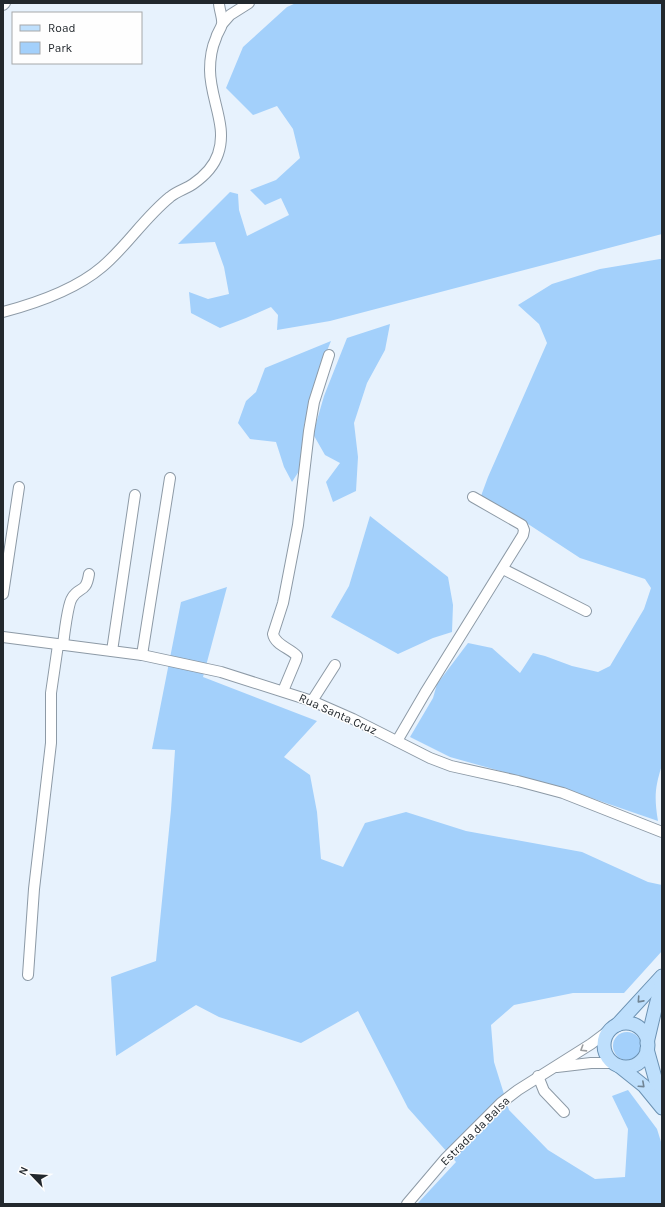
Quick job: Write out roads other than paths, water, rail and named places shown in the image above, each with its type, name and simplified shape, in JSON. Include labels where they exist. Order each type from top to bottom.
[{"type":"main road","points":[[662,976],[614,1027],[604,1040],[604,1047],[608,1059],[644,1086],[662,1108]]},
{"type":"main road","points":[[616,1065],[631,1067],[642,1060],[647,1046],[662,983]]},
{"type":"main road","points":[[614,1027],[630,1024],[642,1031],[646,1037],[662,1103]]},
{"type":"street","points":[[219,3],[222,22]]},
{"type":"street","points":[[3,312],[50,296],[72,286],[102,268],[159,206],[179,191],[193,184],[212,165],[219,151],[222,136],[211,81],[210,70],[212,52],[215,39],[222,22],[249,3]]},
{"type":"street","points":[[283,691],[297,656],[276,641],[273,634],[284,598],[298,525],[309,431],[314,402],[329,355]]},
{"type":"street","points":[[142,655],[170,478]]},
{"type":"street","points":[[3,594],[19,486]]},
{"type":"street","points":[[112,652],[136,494]]},
{"type":"street","points":[[397,741],[425,692],[521,541],[524,530],[522,525],[473,497]]},
{"type":"street","points":[[503,569],[586,611]]},
{"type":"street","points":[[28,975],[34,889],[51,742],[52,679],[70,601],[75,594],[86,586],[89,574]]},
{"type":"street","name":"Rua Santa Cruz","points":[[3,637],[142,655],[221,672],[283,691],[312,702],[353,719],[430,758],[451,766],[563,793],[662,832]]},
{"type":"street","points":[[312,702],[335,665]]},
{"type":"street","name":"Estrada da Balsa","points":[[407,1204],[446,1158],[477,1126],[518,1090],[591,1044],[614,1027]]},
{"type":"street","name":"Estrada da Balsa","points":[[553,1067],[591,1063],[616,1065]]},
{"type":"street","points":[[538,1076],[544,1091],[564,1112]]}]
